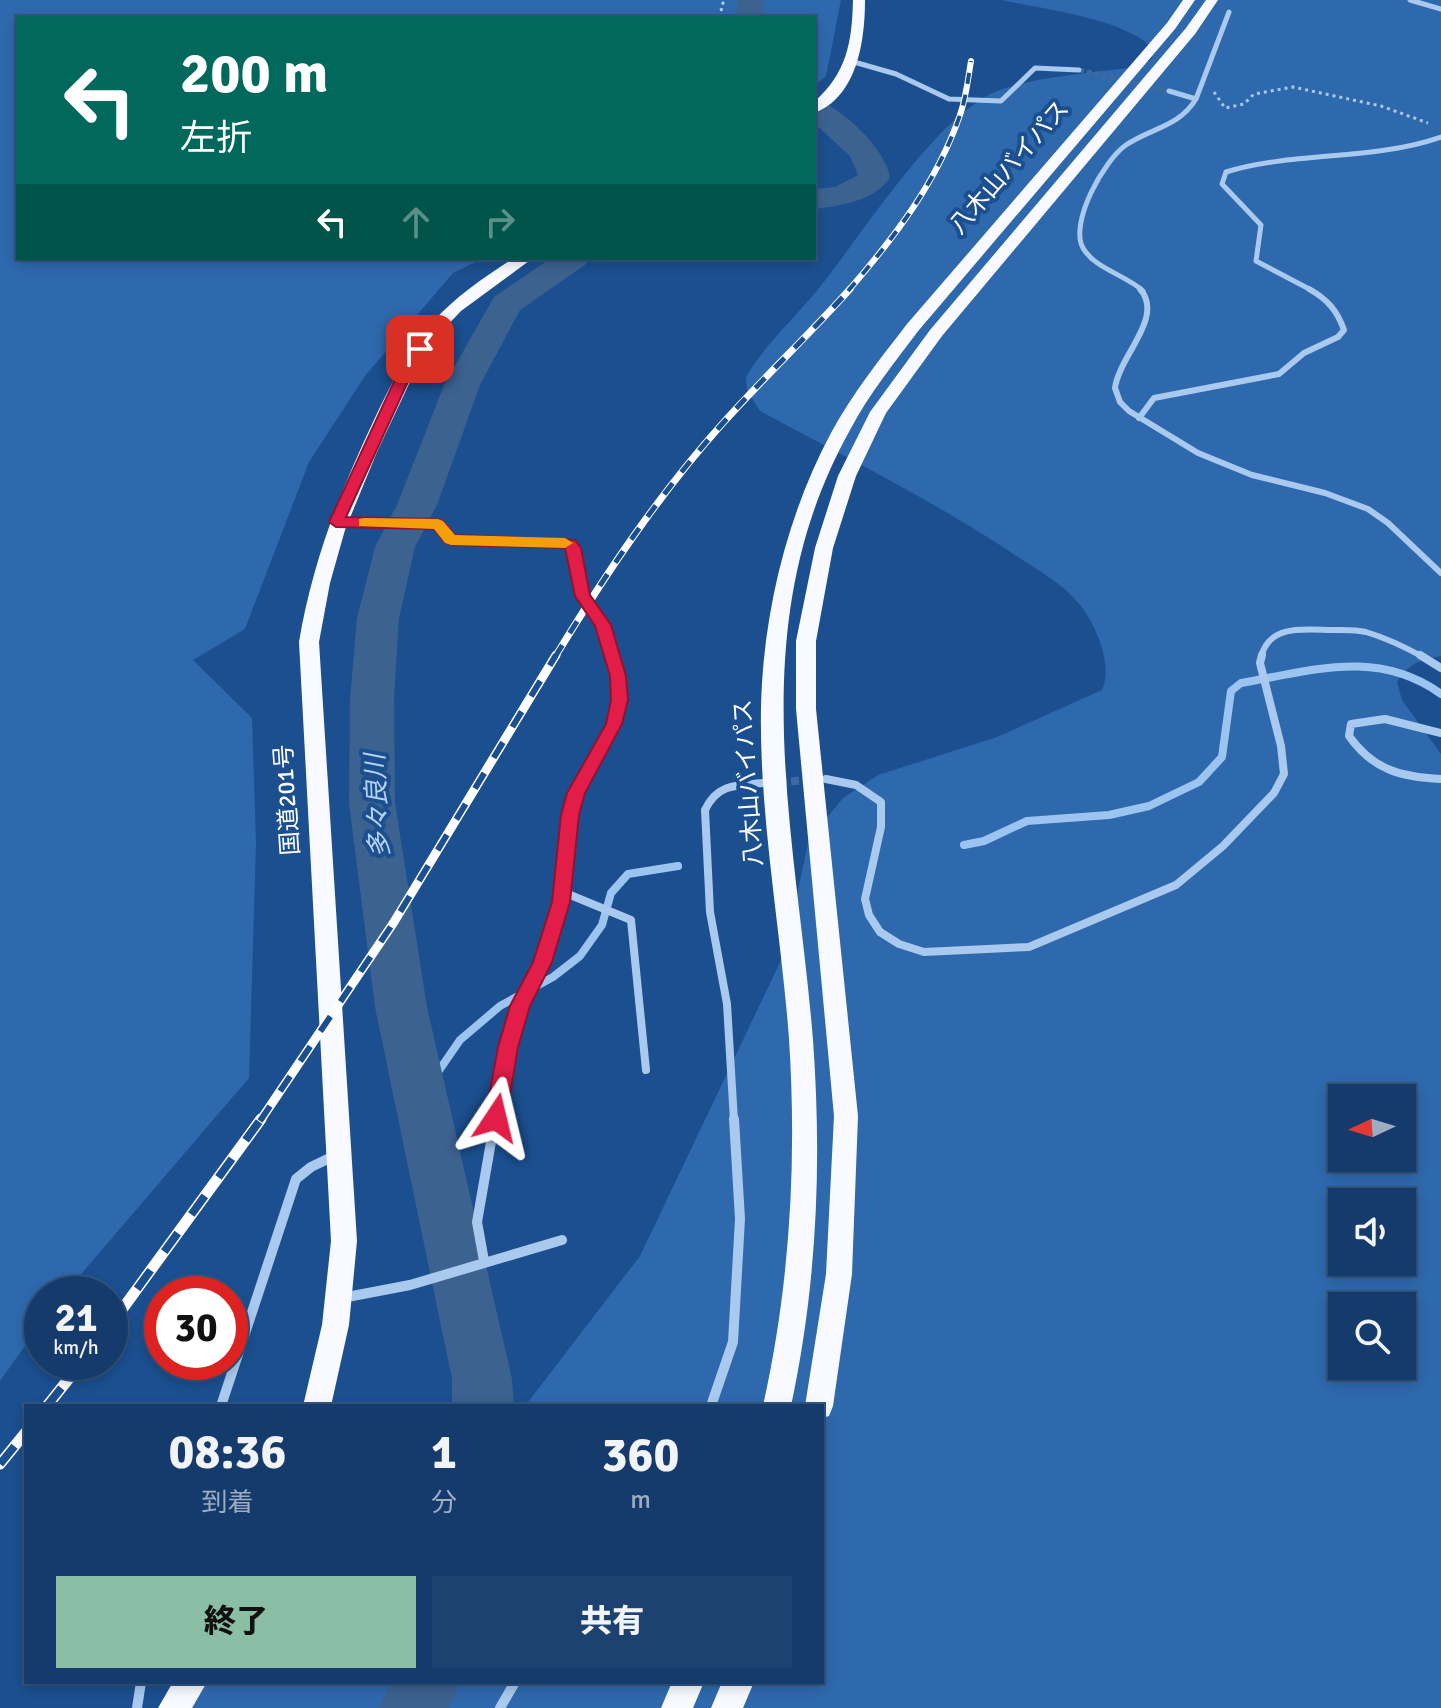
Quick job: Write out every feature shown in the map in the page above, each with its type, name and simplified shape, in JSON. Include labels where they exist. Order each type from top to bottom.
[{"type":"highway","points":[[818,106],[842,83],[854,62],[859,45],[859,0]]},
{"type":"highway","name":"八木山バイパス","points":[[777,1404],[802,1269],[807,1188],[799,1006],[774,769],[772,705],[776,639],[795,548],[828,460],[855,407],[884,366],[913,327],[1171,26],[1189,0]]},
{"type":"highway","name":"八木山バイパス","points":[[819,1404],[839,1274],[846,1116],[806,709],[806,641],[824,548],[847,476],[878,412],[936,333],[1191,31],[1212,0]]},
{"type":"highway","name":"国道201号","points":[[318,1404],[333,1354],[341,1298],[344,1241],[309,642],[316,593],[336,522],[404,375],[420,349],[446,316],[485,283],[522,260]]},
{"type":"highway","points":[[174,1708],[190,1684]]},
{"type":"highway","points":[[677,1708],[687,1684]]},
{"type":"highway","points":[[727,1708],[737,1684]]},
{"type":"street","points":[[1410,0],[1441,9]]},
{"type":"street","points":[[1229,12],[1202,76],[1192,109],[1175,123],[1125,145],[1111,159],[1079,224],[1084,248],[1092,259],[1145,292],[1150,306],[1147,319],[1116,373],[1113,388],[1121,404],[1173,441],[1251,475],[1332,495],[1386,519],[1427,563],[1441,573]]},
{"type":"street","points":[[854,62],[896,74],[949,99],[975,101],[1001,101],[1035,68],[1079,70]]},
{"type":"street","points":[[1169,91],[1196,99]]},
{"type":"street","points":[[1139,418],[1154,398],[1168,393],[1279,374],[1304,353],[1338,337],[1344,330],[1342,321],[1321,293],[1276,274],[1256,261],[1254,251],[1263,233],[1261,225],[1222,184],[1226,172],[1256,163],[1415,146],[1441,137]]},
{"type":"street","points":[[336,522],[438,524],[451,540],[570,543],[583,596],[610,641],[618,676],[617,713],[576,793],[570,815],[563,892],[543,962],[520,1006],[508,1047],[477,1222],[484,1261]]},
{"type":"street","points":[[826,779],[853,782],[872,792],[881,802],[881,827],[865,899],[869,915],[880,932],[899,944],[924,952],[1029,947],[1176,885],[1223,846],[1274,793],[1284,774],[1281,746],[1260,663],[1264,647],[1277,634],[1294,629],[1362,631],[1404,646],[1441,668]]},
{"type":"street","points":[[1441,733],[1385,719],[1351,724],[1349,736],[1359,752],[1374,765],[1403,777],[1441,779]]},
{"type":"street","points":[[712,1404],[733,1342],[740,1219],[727,1004],[710,912],[705,810],[712,795],[728,786],[763,783]]},
{"type":"street","points":[[563,892],[631,920],[646,1070]]},
{"type":"street","points":[[222,1404],[296,1179],[311,1167],[340,1153]]},
{"type":"street","points":[[341,1298],[410,1285],[562,1240]]},
{"type":"street","points":[[137,1708],[141,1684]]},
{"type":"street","points":[[500,1708],[514,1684]]},
{"type":"path","points":[[1202,76],[1207,77],[1225,108],[1244,104],[1254,94],[1293,87],[1381,106],[1432,124]]},
{"type":"shaded area","points":[[0,0],[841,0],[826,76],[816,84],[816,16],[16,16],[16,260],[480,260],[453,273],[365,376],[309,462],[245,629],[193,660],[252,718],[256,843],[249,1078],[79,1276],[24,1276],[24,1347],[0,1381]]},
{"type":"shaded area","points":[[1001,0],[1441,0],[1441,656],[1416,663],[1397,682],[1402,700],[1441,754],[1441,1708],[172,1708],[201,1684],[824,1684],[824,1404],[527,1404],[640,1256],[784,954],[809,839],[843,798],[878,775],[997,737],[1102,690],[1106,670],[1102,646],[1086,614],[1073,597],[1039,570],[951,515],[760,411],[747,390],[746,377],[762,353],[819,288],[897,184],[942,132],[965,111],[987,96],[1020,84],[1143,66],[1153,57],[1146,43],[1114,26]]},
{"type":"waterway","name":"多々良川","points":[[750,0],[750,16]]},
{"type":"waterway","name":"多々良川","points":[[816,110],[861,149],[869,159],[874,178],[846,193],[816,199]]},
{"type":"waterway","name":"多々良川","points":[[483,1404],[482,1379],[401,1007],[372,803],[372,699],[378,618],[395,547],[417,505],[462,385],[506,304],[570,260]]},
{"type":"waterway","points":[[964,845],[984,841],[1027,821],[1109,815],[1149,806],[1199,782],[1222,757],[1231,691],[1241,683],[1318,669],[1368,667],[1393,671],[1441,694]]},
{"type":"waterway","points":[[420,1098],[460,1040],[500,1006],[553,977],[580,956],[602,925],[611,893],[628,874],[678,866]]},
{"type":"waterway","name":"多々良川","points":[[414,1708],[425,1684]]},
{"type":"tunnel","points":[[1079,70],[1169,91]]},
{"type":"tunnel","points":[[779,782],[813,780]]},
{"type":"railway","points":[[848,291],[898,230],[927,186],[962,109],[971,61]]},
{"type":"railway","points":[[555,657],[613,566],[699,450],[850,289]]},
{"type":"railway","points":[[260,1121],[394,922],[556,655]]},
{"type":"railway","points":[[128,1301],[261,1119]]},
{"type":"railway","points":[[49,1404],[68,1380]]},
{"type":"railway","points":[[0,1464],[24,1434]]},
{"type":"slow traffic","points":[[364,522],[438,524],[451,540],[565,543]]},
{"type":"route","points":[[420,349],[404,375],[336,522],[438,524],[451,540],[570,543],[583,596],[610,641],[618,676],[619,700],[614,724],[576,793],[570,815],[567,871],[561,902],[543,962],[520,1006],[508,1047],[496,1118]]}]
